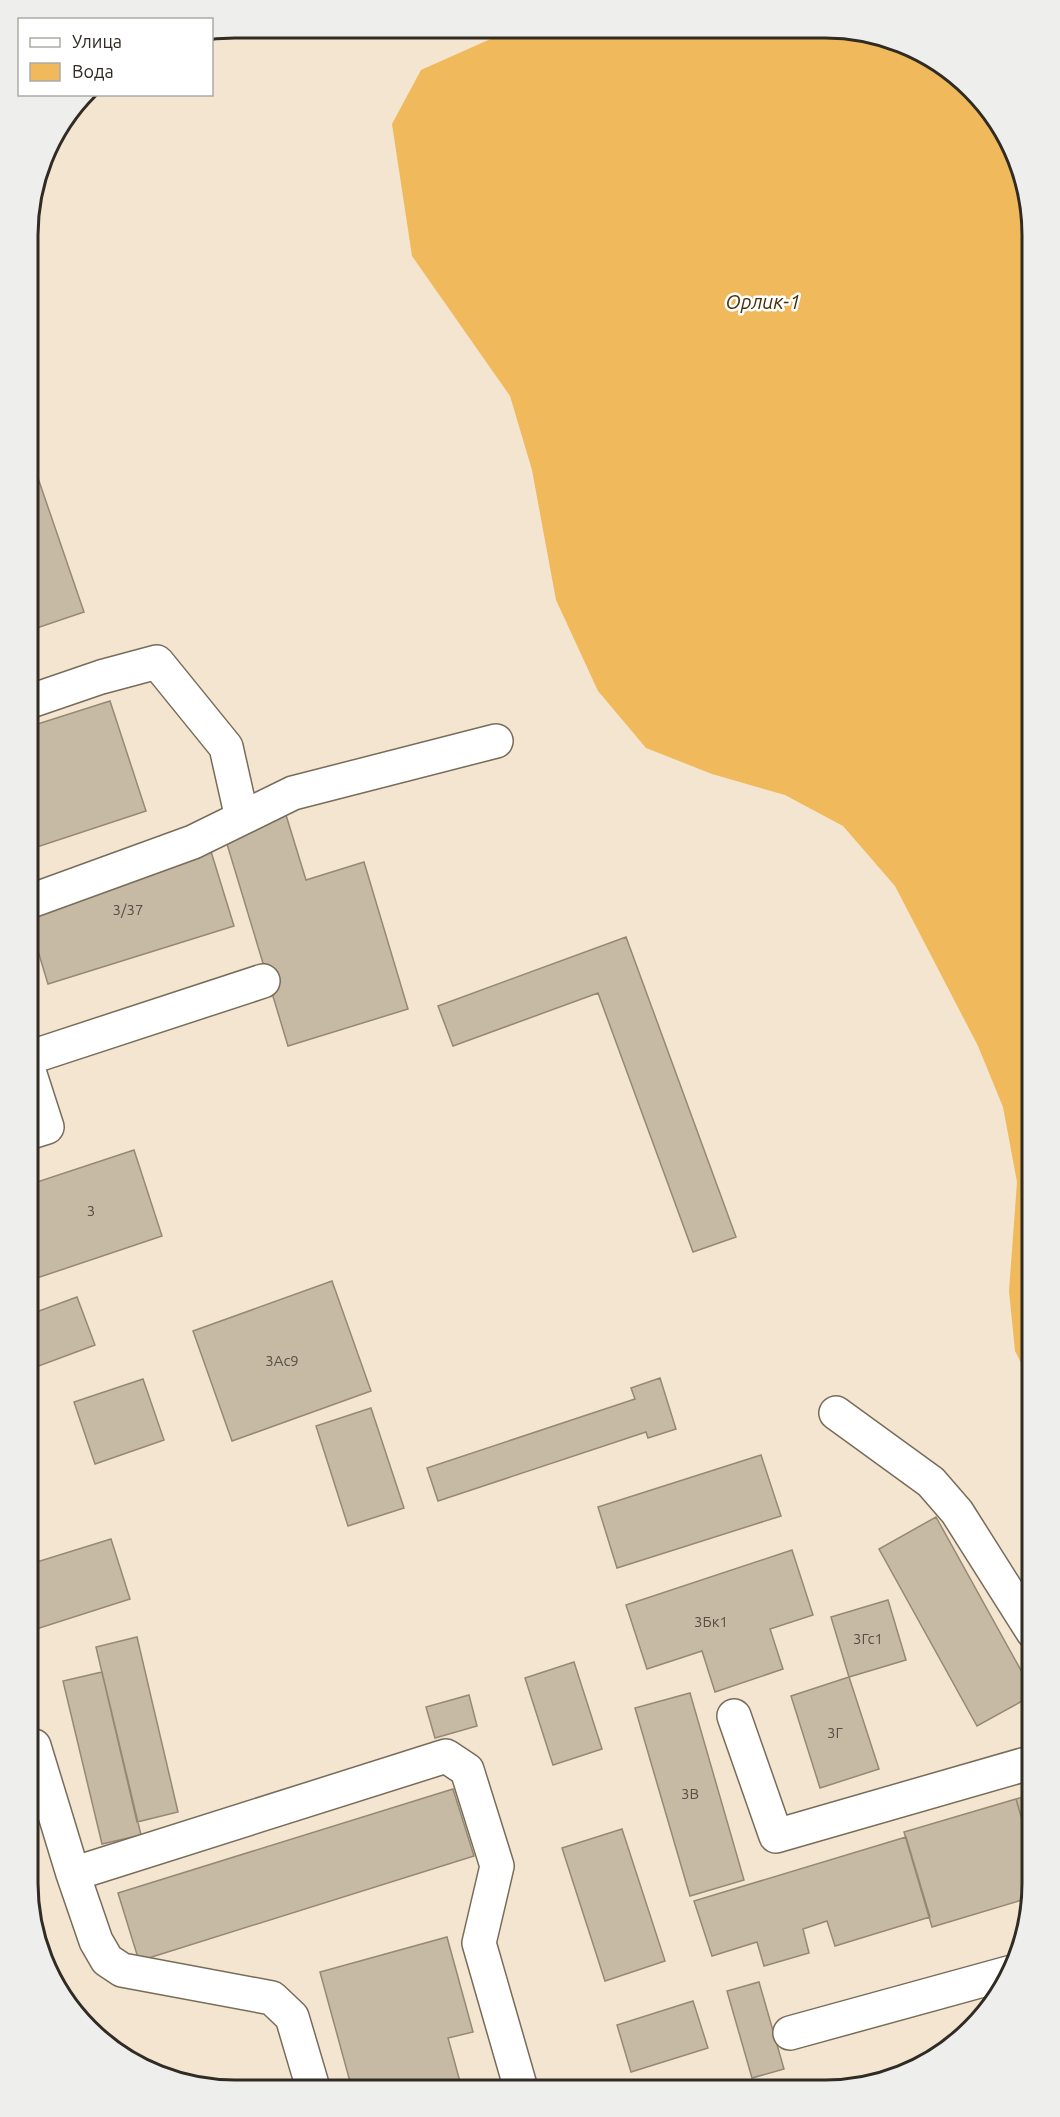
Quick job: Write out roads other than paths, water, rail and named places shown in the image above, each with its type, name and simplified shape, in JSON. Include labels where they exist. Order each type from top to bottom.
[{"type":"street","points":[[38,699],[101,677],[157,662],[226,747],[242,818]]},
{"type":"street","points":[[38,898],[193,842],[293,793],[496,741]]},
{"type":"street","points":[[38,1055],[263,981]]},
{"type":"street","points":[[38,1099],[47,1126],[38,1129]]},
{"type":"street","points":[[836,1413],[931,1482],[957,1512],[1022,1615]]},
{"type":"street","points":[[734,1716],[776,1836],[1022,1765]]},
{"type":"street","points":[[73,1874],[446,1756],[467,1770],[498,1866],[479,1942],[518,2080]]},
{"type":"street","points":[[38,1759],[96,1941],[107,1960],[122,1970],[272,1998],[292,2017],[311,2080]]},
{"type":"street","points":[[790,2033],[999,1975]]},
{"type":"water","name":"Орлик-1","points":[[493,38],[825,38],[864,41],[889,48],[935,71],[955,86],[974,105],[1002,147],[1012,171],[1019,196],[1022,234],[1022,1365],[1015,1351],[1009,1291],[1017,1182],[1003,1107],[978,1046],[895,886],[843,826],[785,795],[712,774],[646,748],[598,691],[556,600],[532,470],[510,396],[412,256],[392,124],[421,70]]}]
